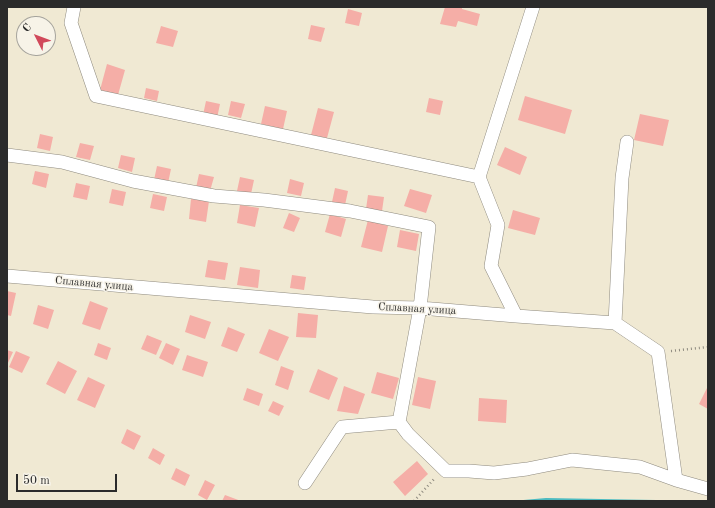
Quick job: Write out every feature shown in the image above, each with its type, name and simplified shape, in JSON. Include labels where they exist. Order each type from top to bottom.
[{"type":"lane","points":[[74,7],[71,23],[96,96],[479,177]]},
{"type":"lane","points":[[516,316],[491,266],[498,224],[479,177],[533,7]]},
{"type":"lane","points":[[615,323],[622,178],[627,142]]},
{"type":"lane","points":[[7,155],[62,162],[133,181],[214,196],[264,200],[350,211],[429,227],[420,308],[398,422]]},
{"type":"lane","name":"Сплавная улица","points":[[7,276],[373,307],[420,308],[615,323],[658,352]]},
{"type":"lane","points":[[658,352],[676,480]]},
{"type":"lane","points":[[398,422],[408,434],[446,471],[494,473],[527,469],[572,460],[640,467],[676,480],[708,489]]},
{"type":"lane","points":[[305,483],[342,427],[398,422]]},
{"type":"path","points":[[658,352],[708,347]]},
{"type":"path","points":[[414,501],[432,479],[446,471]]},
{"type":"water","points":[[546,498],[656,500],[657,501],[512,501]]},
{"type":"building","points":[[445,7],[462,7],[462,9],[480,14],[477,26],[458,21],[456,27],[440,24]]},
{"type":"building","points":[[348,9],[362,13],[359,26],[345,23]]},
{"type":"building","points":[[311,25],[325,28],[321,42],[308,39]]},
{"type":"building","points":[[161,26],[178,31],[173,47],[156,43]]},
{"type":"building","points":[[107,64],[125,70],[118,95],[100,90]]},
{"type":"building","points":[[146,88],[159,91],[157,101],[144,98]]},
{"type":"building","points":[[525,96],[572,110],[565,134],[518,120]]},
{"type":"building","points":[[429,98],[443,101],[440,115],[426,112]]},
{"type":"building","points":[[206,101],[220,104],[217,118],[203,115]]},
{"type":"building","points":[[231,101],[245,104],[241,118],[228,115]]},
{"type":"building","points":[[265,106],[287,111],[283,129],[261,124]]},
{"type":"building","points":[[318,108],[334,112],[327,138],[311,135]]},
{"type":"building","points":[[640,114],[669,120],[663,146],[634,140]]},
{"type":"building","points":[[40,134],[53,137],[50,151],[37,148]]},
{"type":"building","points":[[80,143],[94,146],[90,160],[76,157]]},
{"type":"building","points":[[505,147],[527,157],[520,175],[497,165]]},
{"type":"building","points":[[121,155],[135,158],[132,172],[118,168]]},
{"type":"building","points":[[157,166],[171,169],[168,183],[154,180]]},
{"type":"building","points":[[35,171],[49,174],[46,188],[32,184]]},
{"type":"building","points":[[199,174],[214,177],[210,191],[196,188]]},
{"type":"building","points":[[240,177],[254,180],[251,194],[237,191]]},
{"type":"building","points":[[290,179],[304,183],[301,196],[287,193]]},
{"type":"building","points":[[76,183],[90,186],[87,200],[73,197]]},
{"type":"building","points":[[335,188],[348,191],[345,205],[332,202]]},
{"type":"building","points":[[112,189],[126,192],[123,206],[109,203]]},
{"type":"building","points":[[410,189],[432,195],[426,213],[404,206]]},
{"type":"building","points":[[153,194],[167,197],[164,211],[150,208]]},
{"type":"building","points":[[368,195],[384,197],[382,211],[366,209]]},
{"type":"building","points":[[191,199],[209,201],[206,222],[189,219]]},
{"type":"building","points":[[240,205],[259,208],[255,227],[237,223]]},
{"type":"building","points":[[513,210],[540,218],[535,235],[508,228]]},
{"type":"building","points":[[289,213],[300,218],[294,232],[283,228]]},
{"type":"building","points":[[330,214],[346,219],[341,237],[325,232]]},
{"type":"building","points":[[368,220],[388,226],[382,252],[361,247]]},
{"type":"building","points":[[400,230],[419,234],[416,251],[397,247]]},
{"type":"building","points":[[208,260],[228,263],[225,280],[205,277]]},
{"type":"building","points":[[240,267],[260,270],[258,288],[237,285]]},
{"type":"building","points":[[292,275],[306,277],[304,290],[290,288]]},
{"type":"building","points":[[7,291],[16,293],[11,316],[7,315]]},
{"type":"building","points":[[90,301],[108,308],[100,330],[82,324]]},
{"type":"building","points":[[38,305],[54,310],[48,329],[33,324]]},
{"type":"building","points":[[298,313],[318,315],[316,338],[296,337]]},
{"type":"building","points":[[190,315],[211,322],[205,339],[185,332]]},
{"type":"building","points":[[228,327],[245,334],[237,352],[221,346]]},
{"type":"building","points":[[269,329],[289,337],[278,361],[259,353]]},
{"type":"building","points":[[147,335],[162,341],[156,355],[141,349]]},
{"type":"building","points":[[98,343],[111,348],[107,360],[94,355]]},
{"type":"building","points":[[166,343],[180,349],[173,365],[159,358]]},
{"type":"building","points":[[7,350],[13,352],[7,365]]},
{"type":"building","points":[[16,351],[30,357],[22,373],[9,367]]},
{"type":"building","points":[[187,355],[208,362],[203,377],[182,370]]},
{"type":"building","points":[[58,361],[77,371],[65,394],[46,384]]},
{"type":"building","points":[[281,366],[294,371],[288,390],[275,385]]},
{"type":"building","points":[[318,369],[338,378],[329,400],[309,392]]},
{"type":"building","points":[[377,372],[399,378],[393,399],[371,393]]},
{"type":"building","points":[[88,377],[105,385],[95,408],[77,400]]},
{"type":"building","points":[[418,377],[436,381],[430,409],[412,405]]},
{"type":"building","points":[[344,386],[365,394],[358,414],[337,411]]},
{"type":"building","points":[[708,386],[708,409],[699,404]]},
{"type":"building","points":[[247,388],[263,394],[259,406],[243,400]]},
{"type":"building","points":[[479,398],[507,400],[506,423],[478,421]]},
{"type":"building","points":[[273,401],[284,406],[279,416],[268,411]]},
{"type":"building","points":[[127,429],[141,436],[134,450],[121,443]]},
{"type":"building","points":[[153,448],[165,455],[160,465],[148,458]]},
{"type":"building","points":[[417,461],[428,474],[405,496],[393,482]]},
{"type":"building","points":[[176,468],[190,475],[185,486],[171,479]]},
{"type":"building","points":[[205,480],[215,485],[207,500],[198,495]]},
{"type":"building","points":[[225,495],[241,501],[222,501]]}]
